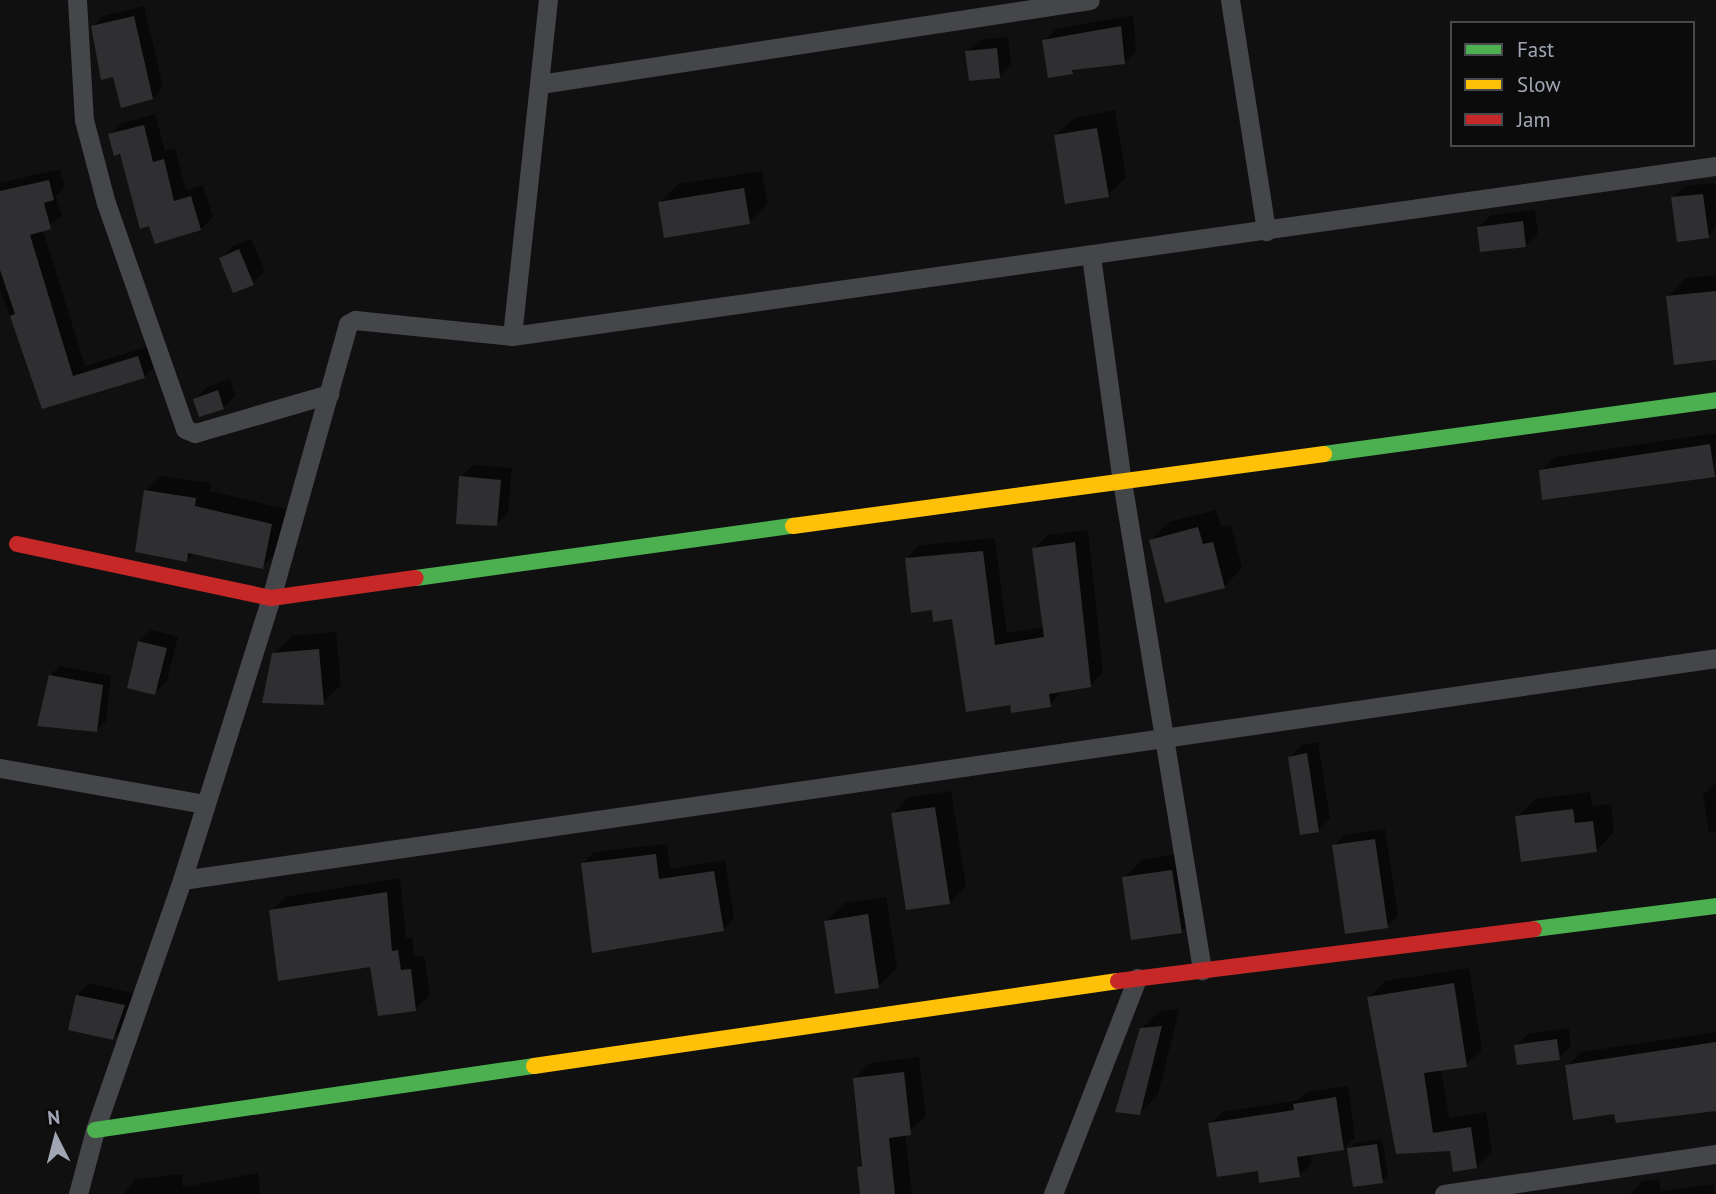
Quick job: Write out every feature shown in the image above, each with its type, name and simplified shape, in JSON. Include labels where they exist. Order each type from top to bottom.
[{"type":"street","points":[[76,0],[87,132],[106,203],[185,429],[195,433],[329,394]]},
{"type":"street","points":[[512,337],[548,0]]},
{"type":"street","points":[[540,84],[1090,0]]},
{"type":"street","points":[[1230,0],[1266,231]]},
{"type":"street","points":[[78,1194],[95,1130],[182,880],[271,598],[350,320],[512,337],[1716,166]]},
{"type":"street","points":[[1091,256],[1122,481],[1202,970]]},
{"type":"street","points":[[18,544],[271,598],[1716,400]]},
{"type":"street","points":[[182,880],[1166,740],[1716,658]]},
{"type":"street","points":[[0,768],[204,804]]},
{"type":"street","points":[[95,1130],[1137,978],[1716,906]]},
{"type":"street","points":[[1054,1194],[1137,978]]},
{"type":"street","points":[[1444,1194],[1716,1154]]},
{"type":"building","points":[[134,16],[153,99],[121,108],[113,77],[101,80],[91,26]]},
{"type":"building","points":[[1121,26],[1125,64],[1072,70],[1073,74],[1048,78],[1042,40]]},
{"type":"building","points":[[997,48],[1000,78],[969,81],[965,51]]},
{"type":"building","points":[[144,125],[153,162],[164,159],[174,201],[191,196],[201,230],[155,244],[149,226],[140,229],[120,154],[114,156],[108,134]]},
{"type":"building","points":[[1097,128],[1109,197],[1065,204],[1054,135]]},
{"type":"building","points":[[49,180],[54,200],[44,203],[51,229],[30,235],[73,376],[138,356],[145,378],[42,409],[10,316],[15,314],[0,270],[0,191]]},
{"type":"building","points":[[744,188],[750,224],[664,238],[658,202]]},
{"type":"building","points":[[1703,194],[1709,238],[1677,242],[1671,197]]},
{"type":"building","points":[[1523,221],[1526,247],[1480,252],[1477,227]]},
{"type":"building","points":[[239,249],[254,285],[233,293],[219,258]]},
{"type":"building","points":[[1716,291],[1716,360],[1674,365],[1666,296]]},
{"type":"building","points":[[218,390],[224,409],[199,417],[193,399]]},
{"type":"building","points":[[1710,444],[1715,477],[1542,500],[1539,470]]},
{"type":"building","points":[[459,476],[501,480],[497,526],[456,524]]},
{"type":"building","points":[[144,490],[196,498],[195,506],[272,524],[263,569],[188,553],[187,562],[135,552]]},
{"type":"building","points":[[1198,527],[1203,544],[1213,542],[1225,588],[1165,603],[1149,540]]},
{"type":"building","points":[[1075,542],[1091,687],[1049,694],[1051,707],[1011,713],[1010,705],[966,712],[952,619],[933,622],[932,610],[911,613],[905,558],[983,551],[995,645],[1044,637],[1032,548]]},
{"type":"building","points":[[138,641],[167,648],[155,695],[127,688]]},
{"type":"building","points":[[319,649],[324,705],[262,703],[272,653]]},
{"type":"building","points":[[49,675],[103,685],[97,732],[37,726]]},
{"type":"building","points":[[1307,753],[1319,832],[1300,835],[1288,757]]},
{"type":"building","points":[[935,807],[950,904],[906,910],[891,813]]},
{"type":"building","points":[[1573,809],[1575,823],[1593,821],[1597,852],[1521,862],[1515,816]]},
{"type":"building","points":[[1375,839],[1388,928],[1345,934],[1332,845]]},
{"type":"building","points":[[656,854],[659,879],[714,871],[724,931],[592,953],[581,863]]},
{"type":"building","points":[[1172,870],[1182,933],[1131,940],[1122,877]]},
{"type":"building","points":[[387,892],[392,951],[398,950],[401,970],[411,969],[416,1011],[378,1016],[370,967],[278,981],[269,910]]},
{"type":"building","points":[[868,914],[879,988],[835,994],[824,921]]},
{"type":"building","points":[[1454,983],[1467,1067],[1424,1073],[1433,1133],[1471,1127],[1477,1168],[1453,1172],[1450,1151],[1396,1154],[1367,997]]},
{"type":"building","points":[[76,995],[125,1005],[113,1040],[68,1030]]},
{"type":"building","points":[[1162,1026],[1140,1115],[1115,1112],[1140,1028]]},
{"type":"building","points":[[1557,1039],[1560,1060],[1517,1065],[1514,1045]]},
{"type":"building","points":[[1716,1042],[1716,1111],[1616,1123],[1614,1114],[1573,1120],[1565,1065]]},
{"type":"building","points":[[904,1072],[911,1135],[889,1138],[895,1194],[860,1194],[857,1167],[862,1166],[853,1078]]},
{"type":"building","points":[[1336,1097],[1344,1150],[1297,1157],[1300,1177],[1259,1183],[1258,1171],[1217,1177],[1208,1123],[1294,1110],[1293,1104]]},
{"type":"building","points":[[1377,1144],[1383,1183],[1353,1187],[1347,1148]]},
{"type":"traffic: fast","points":[[1324,454],[1716,400]]},
{"type":"traffic: fast","points":[[416,578],[793,526]]},
{"type":"traffic: fast","points":[[1534,929],[1716,906]]},
{"type":"traffic: fast","points":[[95,1130],[534,1066]]},
{"type":"traffic: slow","points":[[793,526],[1324,454]]},
{"type":"traffic: slow","points":[[534,1066],[1118,981]]},
{"type":"traffic: jam","points":[[17,544],[271,598],[416,578]]},
{"type":"traffic: jam","points":[[1118,981],[1534,929]]}]
